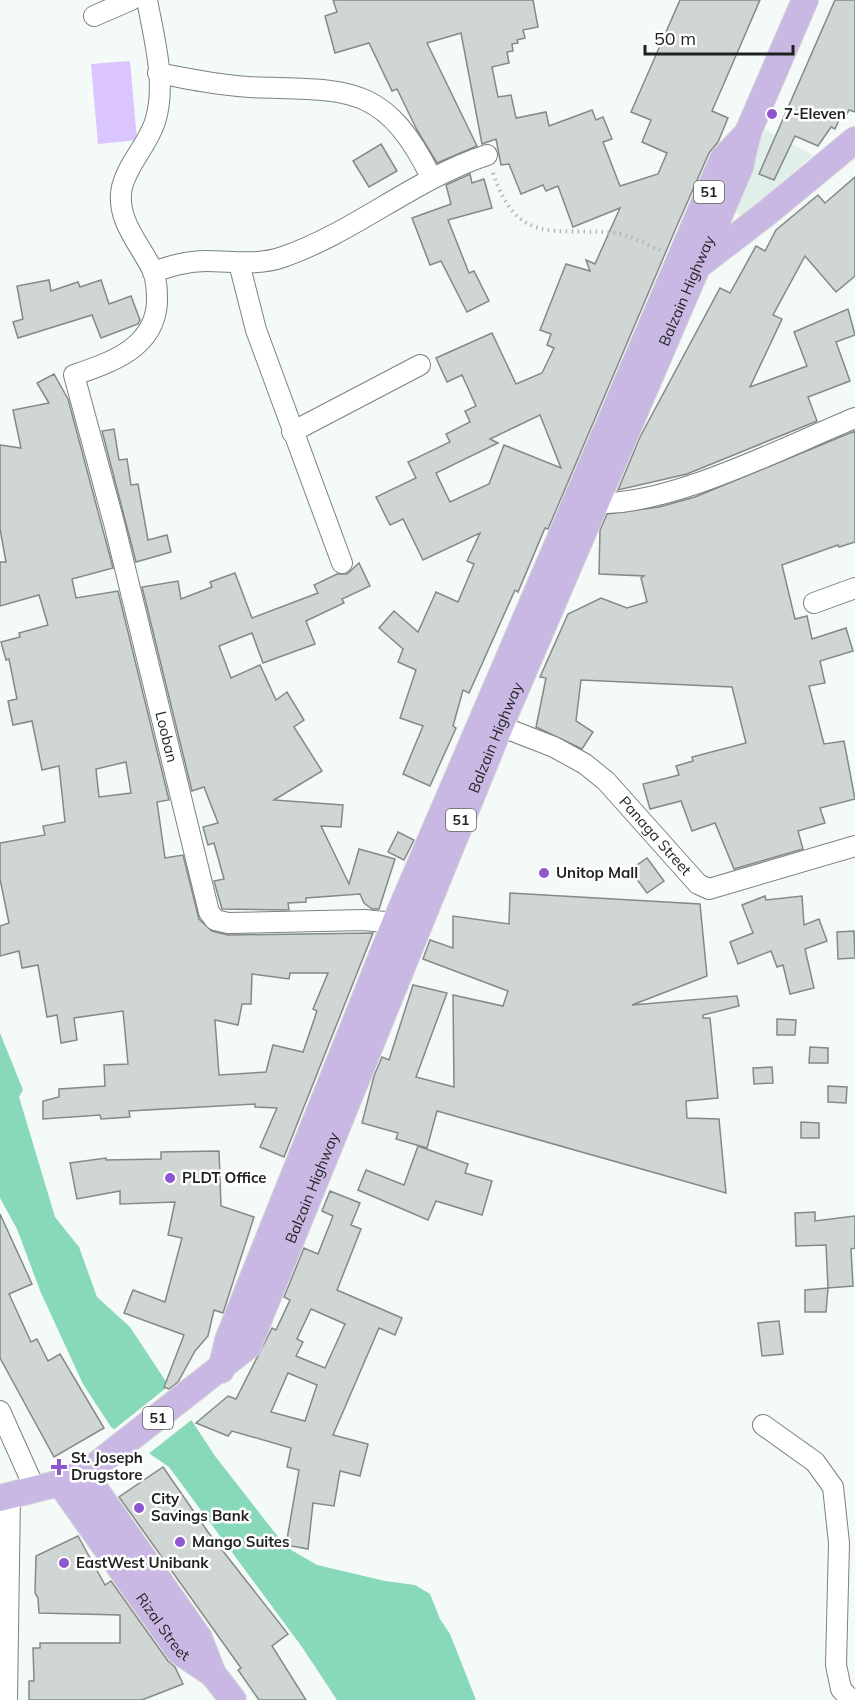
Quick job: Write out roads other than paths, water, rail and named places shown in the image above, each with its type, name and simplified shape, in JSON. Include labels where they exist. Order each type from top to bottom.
[{"type":"main road","name":"Balzain Highway","points":[[214,1375],[394,923],[689,261],[741,167],[748,132],[805,0]]},
{"type":"main road","points":[[689,261],[768,212],[855,140]]},
{"type":"main road","name":"Balzain Highway","points":[[5,1496],[47,1486],[83,1472],[110,1456],[248,1346],[500,726],[594,503],[689,261]]},
{"type":"main road","name":"Rizal Street","points":[[83,1472],[199,1638],[224,1691]]},
{"type":"main road","name":"Rizal Street","points":[[47,1486],[180,1652],[224,1691]]},
{"type":"street","points":[[94,16],[131,0]]},
{"type":"street","points":[[147,0],[158,73],[159,96],[155,121],[147,140],[132,162],[122,188],[122,204],[126,223],[153,272],[181,263],[206,261],[239,263],[280,258],[311,246],[431,177],[487,155]]},
{"type":"street","points":[[158,73],[200,82],[249,87],[293,86],[359,97],[381,108],[402,127],[431,177]]},
{"type":"street","points":[[239,263],[256,330],[342,563]]},
{"type":"street","name":"Looban","points":[[153,272],[158,291],[156,314],[151,332],[136,347],[108,364],[74,375],[114,523],[211,917],[228,923],[364,920],[394,923]]},
{"type":"street","points":[[292,432],[420,365]]},
{"type":"street","points":[[594,503],[626,502],[708,479],[855,418]]},
{"type":"street","points":[[814,603],[855,588]]},
{"type":"street","name":"Panaga Street","points":[[500,726],[554,747],[585,764],[606,781],[698,884],[709,889],[855,846]]},
{"type":"street","points":[[0,1412],[47,1486]]},
{"type":"street","points":[[763,1425],[815,1462],[833,1487],[839,1543],[836,1665],[841,1689],[851,1700]]},
{"type":"street","points":[[5,1496],[7,1700]]},
{"type":"place","name":"7-Eleven","points":[[772,114]]},
{"type":"place","name":"Unitop Mall","points":[[544,873]]},
{"type":"place","name":"PLDT Office","points":[[170,1178]]},
{"type":"place","name":"St. Joseph Drugstore","points":[[59,1467]]},
{"type":"place","name":"City Savings Bank","points":[[139,1508]]},
{"type":"place","name":"Mango Suites","points":[[180,1542]]},
{"type":"place","name":"EastWest Unibank","points":[[64,1563]]}]
